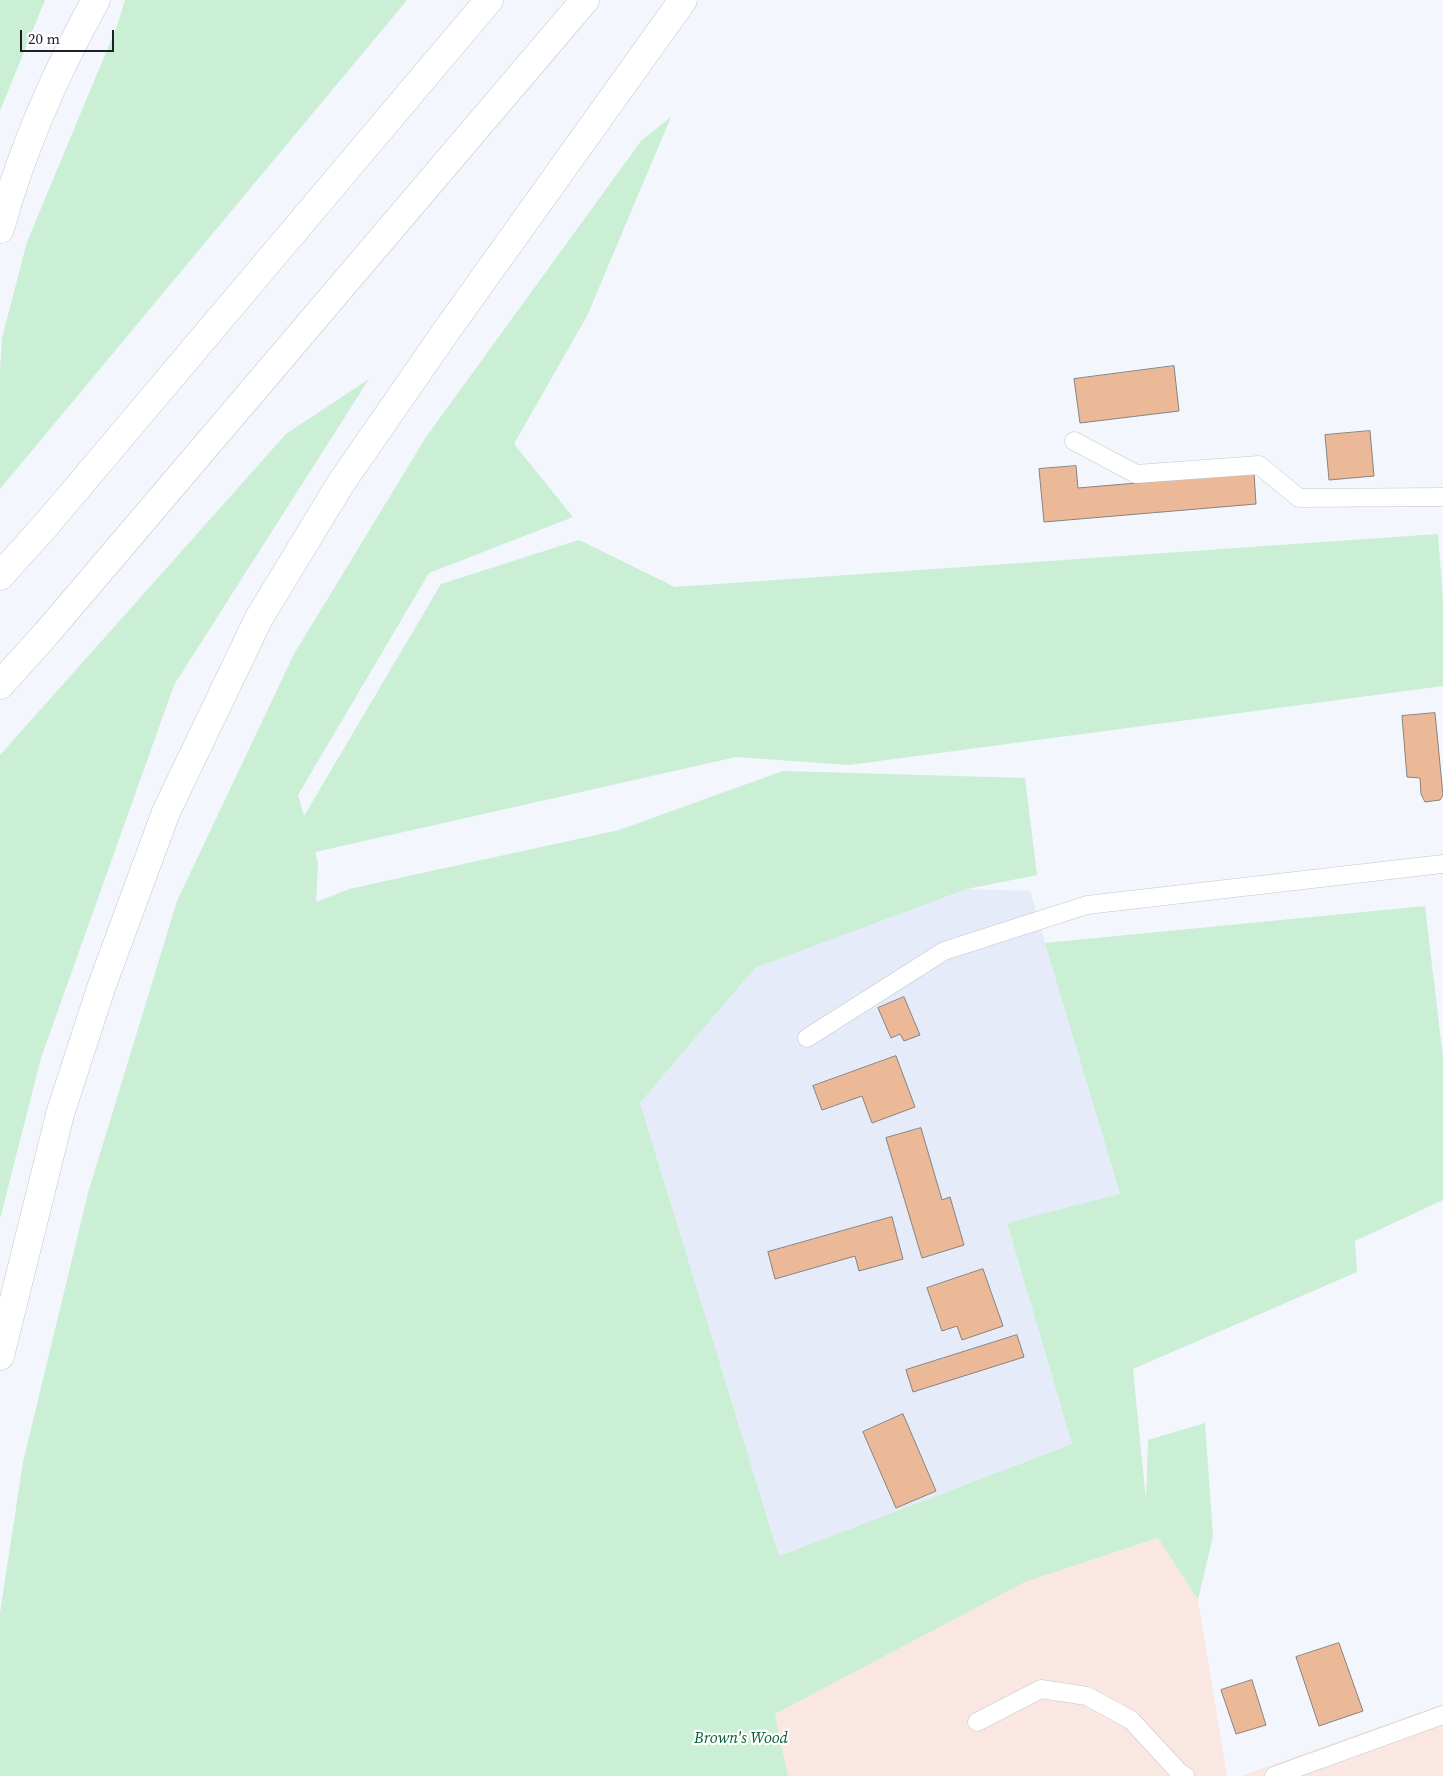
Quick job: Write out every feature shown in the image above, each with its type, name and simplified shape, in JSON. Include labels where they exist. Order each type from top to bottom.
[{"type":"highway","points":[[0,228],[21,164],[43,108],[96,0]]},
{"type":"highway","points":[[0,576],[46,525],[489,0]]},
{"type":"highway","points":[[0,685],[46,634],[585,0]]},
{"type":"highway","points":[[0,1356],[60,1114],[101,988],[166,812],[259,618],[346,475],[683,0]]},
{"type":"lane","points":[[1074,441],[1136,474],[1259,465],[1299,498],[1443,497]]},
{"type":"lane","points":[[807,1038],[944,951],[1087,905],[1443,864]]},
{"type":"lane","points":[[977,1722],[1041,1689],[1087,1696],[1131,1720],[1184,1776]]},
{"type":"lane","points":[[1274,1776],[1443,1715]]},
{"type":"shaded area","points":[[967,889],[1030,891],[1120,1195],[1007,1223],[1072,1444],[779,1556],[640,1103],[755,968]]},
{"type":"shaded area","points":[[1158,1538],[1198,1600],[1227,1776],[788,1776],[775,1714],[1025,1582]]},
{"type":"shaded area","points":[[1443,1704],[1443,1776],[1241,1776]]},
{"type":"green space","points":[[0,0],[45,0],[0,111]]},
{"type":"green space","points":[[125,0],[407,0],[0,489],[0,370],[2,338],[27,242],[117,26]]},
{"type":"green space","name":"Brown's Wood","points":[[671,117],[587,316],[514,444],[573,517],[429,573],[298,795],[304,816],[441,584],[579,540],[675,587],[1438,534],[1443,600],[1443,686],[849,765],[736,757],[315,852],[318,863],[316,902],[349,889],[619,830],[783,771],[1025,778],[1037,875],[967,889],[755,968],[640,1103],[779,1556],[1072,1444],[1007,1223],[1120,1194],[1045,943],[1425,906],[1443,1058],[1443,1200],[1355,1241],[1357,1272],[1133,1369],[1146,1500],[1148,1440],[1205,1423],[1213,1536],[1198,1600],[1158,1538],[1025,1582],[775,1714],[788,1776],[0,1776],[0,1613],[23,1462],[88,1193],[177,901],[294,654],[426,437],[641,141]]},
{"type":"green space","points":[[369,379],[174,685],[41,1058],[0,1219],[0,755],[286,434]]},
{"type":"building","points":[[1174,366],[1179,411],[1080,423],[1074,379]]},
{"type":"building","points":[[1370,431],[1374,476],[1329,480],[1325,435]]},
{"type":"building","points":[[1076,466],[1078,488],[1254,473],[1256,504],[1044,522],[1039,469]]},
{"type":"building","points":[[1435,713],[1443,795],[1440,800],[1425,802],[1421,794],[1420,778],[1407,777],[1402,716]]},
{"type":"building","points":[[904,997],[920,1035],[904,1041],[900,1034],[891,1038],[878,1008]]},
{"type":"building","points":[[896,1056],[915,1107],[872,1123],[862,1096],[822,1110],[813,1086]]},
{"type":"building","points":[[921,1128],[942,1200],[950,1197],[964,1245],[922,1258],[886,1138]]},
{"type":"building","points":[[892,1217],[903,1259],[859,1271],[855,1256],[775,1279],[768,1252]]},
{"type":"building","points":[[983,1269],[1003,1326],[962,1340],[957,1326],[942,1331],[927,1288]]},
{"type":"building","points":[[1017,1335],[1024,1357],[913,1392],[906,1370]]},
{"type":"building","points":[[903,1414],[936,1491],[896,1508],[863,1432]]},
{"type":"building","points":[[1339,1643],[1363,1711],[1319,1726],[1296,1657]]},
{"type":"building","points":[[1252,1680],[1266,1725],[1236,1734],[1221,1690]]}]
